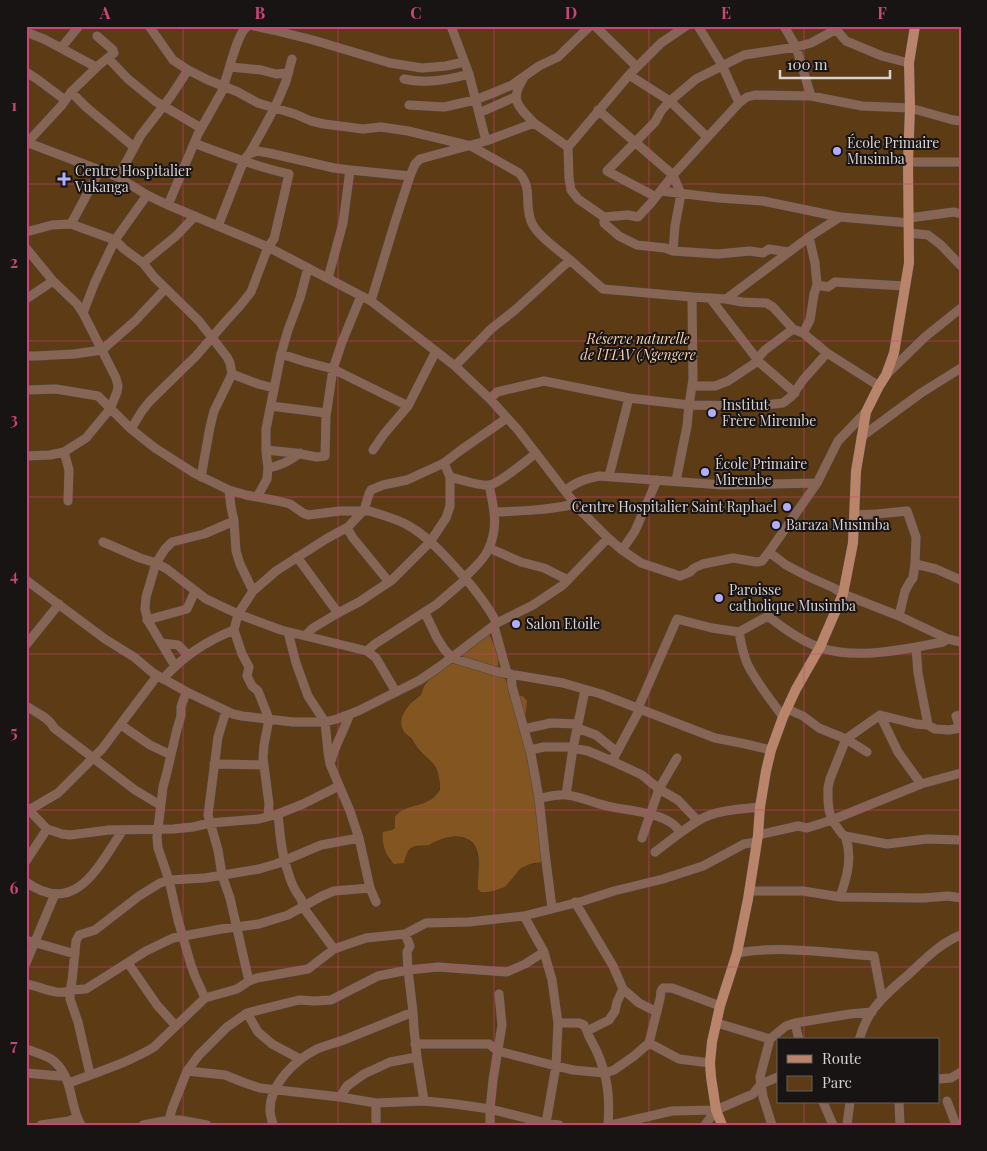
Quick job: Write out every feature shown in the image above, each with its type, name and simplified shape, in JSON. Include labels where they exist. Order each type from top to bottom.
[{"type":"street","points":[[62,48],[78,26]]},
{"type":"street","points":[[149,26],[173,60],[188,70],[258,103],[324,124],[363,129],[381,127],[408,131],[471,146],[519,172],[527,186],[528,212],[531,224],[538,233],[603,289],[766,303],[773,307],[793,328],[803,333],[827,353],[879,386]]},
{"type":"street","points":[[168,205],[201,128],[225,86],[236,46],[245,28],[248,26]]},
{"type":"street","points":[[254,26],[274,28],[390,63],[422,68],[464,62]]},
{"type":"street","points":[[451,26],[469,74],[486,141]]},
{"type":"street","points":[[409,106],[444,107],[475,100],[493,93],[558,57],[590,26]]},
{"type":"street","points":[[595,26],[637,67]]},
{"type":"street","points":[[686,26],[661,43],[629,75],[568,147],[571,190],[578,199],[604,217],[628,215],[638,217],[659,194],[673,174],[739,103],[747,97],[755,95],[811,96],[862,106],[910,108],[961,121]]},
{"type":"street","points":[[698,26],[722,65],[739,103]]},
{"type":"street","points":[[784,26],[796,47],[811,96]]},
{"type":"street","points":[[722,1125],[716,1110],[710,1063],[712,1042],[720,1006],[737,954],[758,838],[760,808],[766,771],[771,750],[785,713],[796,689],[820,647],[843,594],[853,544],[856,471],[866,412],[886,375],[894,353],[909,263],[908,162],[910,64],[915,26]]},
{"type":"street","points":[[910,64],[882,56],[846,41],[834,28],[811,43],[796,47],[744,54],[696,79],[670,101],[661,111],[655,122],[608,171],[659,194],[763,201],[840,217],[909,225],[928,235],[941,245],[961,266]]},
{"type":"street","points":[[26,32],[44,39],[96,67]]},
{"type":"street","points":[[98,36],[114,54],[96,67],[71,92],[62,105],[27,143],[100,170],[168,205],[268,247],[371,302],[455,366],[490,399],[536,453],[575,504],[608,538],[641,563],[680,576],[703,564],[733,558],[760,562],[817,483],[838,441],[866,412]]},
{"type":"street","points":[[108,58],[128,79],[163,107],[201,128]]},
{"type":"street","points":[[218,226],[247,157],[278,101],[292,59]]},
{"type":"street","points":[[230,66],[276,74],[288,73]]},
{"type":"street","points":[[118,178],[141,135],[188,70]]},
{"type":"street","points":[[26,72],[37,78],[65,100]]},
{"type":"street","points":[[404,79],[432,81],[455,79],[469,74]]},
{"type":"street","points":[[629,75],[670,101],[707,137]]},
{"type":"street","points":[[525,76],[518,87],[515,97],[518,105],[534,123],[568,147]]},
{"type":"street","points":[[71,92],[134,147]]},
{"type":"street","points":[[478,112],[515,97]]},
{"type":"street","points":[[598,110],[673,174],[681,194],[673,251]]},
{"type":"street","points":[[371,302],[394,222],[410,176],[420,159],[471,146],[534,123]]},
{"type":"street","points":[[130,429],[146,406],[196,356],[250,292],[268,247],[274,239],[289,174],[258,166],[247,157],[223,154],[194,143]]},
{"type":"street","points":[[247,157],[257,151],[334,168],[410,176]]},
{"type":"street","points":[[908,162],[961,162]]},
{"type":"street","points":[[71,224],[100,170]]},
{"type":"street","points":[[328,278],[343,223],[350,170]]},
{"type":"street","points":[[83,313],[115,240],[147,195]]},
{"type":"street","points":[[909,225],[954,212],[961,214]]},
{"type":"street","points":[[143,263],[176,236],[195,216]]},
{"type":"street","points":[[604,217],[604,224],[620,236],[637,245],[665,248],[673,251],[718,254],[750,251],[763,253],[769,250],[788,252]]},
{"type":"street","points":[[726,299],[788,252],[840,217]]},
{"type":"street","points":[[26,232],[52,225],[71,224],[115,240],[143,263],[154,277],[199,321],[227,357],[232,374],[214,411],[201,477]]},
{"type":"street","points":[[803,333],[810,320],[817,286],[815,263],[809,237]]},
{"type":"street","points":[[26,248],[83,313],[116,378],[118,386],[110,409],[86,438],[64,452],[26,456]]},
{"type":"street","points":[[455,366],[491,328],[570,260]]},
{"type":"street","points":[[257,497],[267,479],[266,429],[281,354],[308,268]]},
{"type":"street","points":[[26,299],[53,281]]},
{"type":"street","points":[[817,286],[828,287],[835,282],[905,286]]},
{"type":"street","points":[[26,356],[74,354],[102,350],[135,321],[165,288]]},
{"type":"street","points":[[266,450],[317,457],[325,456],[326,413],[333,369],[361,296]]},
{"type":"street","points":[[676,481],[687,426],[692,386],[692,297]]},
{"type":"street","points":[[710,298],[757,360],[795,393]]},
{"type":"street","points":[[886,375],[925,337],[961,308]]},
{"type":"street","points":[[692,386],[715,386],[728,381],[757,360],[765,350],[793,328]]},
{"type":"street","points":[[373,450],[408,406],[436,351]]},
{"type":"street","points":[[490,399],[497,392],[544,381],[629,398],[689,405],[755,406],[783,403],[795,393],[803,380],[827,353]]},
{"type":"street","points":[[281,354],[333,369],[408,406]]},
{"type":"street","points":[[861,437],[921,393],[961,368]]},
{"type":"street","points":[[232,374],[274,388]]},
{"type":"street","points":[[26,390],[56,389],[98,396],[130,429],[148,443],[178,464],[230,490],[290,504],[308,515],[340,511],[369,511],[408,524],[430,542],[466,578],[487,606],[495,624],[530,750],[539,798],[552,908]]},
{"type":"street","points":[[609,476],[629,398]]},
{"type":"street","points":[[271,406],[326,413]]},
{"type":"street","points":[[268,816],[269,804],[264,765],[264,745],[269,719],[258,691],[252,686],[247,676],[249,667],[242,654],[234,630],[238,614],[253,591],[276,571],[326,538],[347,528],[364,510],[371,490],[383,485],[406,480],[444,463],[507,418]]},
{"type":"street","points":[[64,452],[69,470],[68,501]]},
{"type":"street","points":[[450,477],[490,485],[510,473],[536,453]]},
{"type":"street","points":[[268,468],[284,464],[300,454]]},
{"type":"street","points":[[305,636],[313,628],[359,602],[389,582],[430,542],[446,518],[450,506],[450,477],[444,463]]},
{"type":"street","points":[[565,491],[572,485],[599,476],[723,485],[817,483]]},
{"type":"street","points":[[622,550],[635,531],[656,480]]},
{"type":"street","points":[[367,651],[437,604],[466,578],[488,552],[496,524],[490,485]]},
{"type":"street","points":[[230,490],[238,558],[253,591]]},
{"type":"street","points":[[495,512],[546,509],[575,504]]},
{"type":"street","points":[[854,514],[907,511],[916,537],[915,564],[913,578],[906,591],[899,616]]},
{"type":"street","points":[[175,666],[148,620],[145,609],[146,597],[156,563],[172,542],[204,534],[234,521]]},
{"type":"street","points":[[347,528],[389,582]]},
{"type":"street","points":[[26,580],[160,677],[226,711],[242,716],[293,722],[324,722],[350,714],[420,680],[452,658],[495,624],[549,595],[568,580],[608,538]]},
{"type":"street","points":[[103,542],[156,563],[167,569],[206,599],[238,614],[288,632],[367,651],[376,658],[396,692]]},
{"type":"street","points":[[489,548],[521,562],[544,568],[568,580]]},
{"type":"street","points":[[768,552],[786,565],[843,594],[899,616],[948,639],[961,642]]},
{"type":"street","points":[[297,557],[338,613]]},
{"type":"street","points":[[915,564],[959,576]]},
{"type":"street","points":[[148,620],[186,608],[195,591]]},
{"type":"street","points":[[26,646],[59,604]]},
{"type":"street","points":[[425,613],[444,649],[452,658],[509,674],[563,683],[614,698],[715,738],[771,750]]},
{"type":"street","points":[[612,761],[639,709],[677,619],[712,628],[740,632],[768,616],[788,632],[820,647],[838,651],[865,653],[916,647],[943,642],[948,639]]},
{"type":"street","points":[[234,630],[197,648],[160,677],[102,749],[58,793],[28,809],[47,829],[56,833],[70,835],[109,830],[158,830],[193,827],[278,814],[339,786]]},
{"type":"street","points":[[288,632],[296,663],[308,696],[324,722],[330,764],[350,811],[359,838],[370,888],[376,902]]},
{"type":"street","points":[[740,632],[742,649],[748,664],[768,697],[785,713],[803,716],[819,728],[846,739],[868,752]]},
{"type":"street","points":[[161,643],[178,645],[188,655]]},
{"type":"street","points":[[916,647],[918,673],[928,725]]},
{"type":"street","points":[[566,795],[585,690]]},
{"type":"street","points":[[187,692],[181,707],[181,716],[163,787],[160,805],[158,848],[169,880],[178,920],[195,976],[205,998]]},
{"type":"street","points":[[26,706],[49,721],[54,728],[135,790],[160,805]]},
{"type":"street","points":[[226,711],[218,737],[208,816],[218,850],[222,875],[230,898],[249,981]]},
{"type":"street","points":[[330,764],[350,714]]},
{"type":"street","points":[[880,715],[898,752],[921,784]]},
{"type":"street","points":[[840,898],[848,866],[849,849],[845,836],[832,820],[828,806],[828,788],[846,739],[880,715],[928,725],[935,729],[949,730],[961,728],[956,716],[961,715]]},
{"type":"street","points":[[524,729],[551,723],[577,726],[596,735],[617,752]]},
{"type":"street","points":[[121,725],[150,745],[171,755]]},
{"type":"street","points":[[530,750],[549,747],[573,748],[588,751],[612,761],[642,775],[659,789],[678,800],[698,821]]},
{"type":"street","points":[[642,838],[659,789],[677,758]]},
{"type":"street","points":[[214,764],[264,765]]},
{"type":"street","points":[[26,1073],[58,1076],[67,1079],[90,1074],[146,1051],[161,1041],[205,998],[237,989],[257,978],[308,969],[334,950],[366,938],[405,934],[426,923],[469,922],[524,916],[664,879],[703,866],[758,838],[798,826],[808,828],[921,784],[961,773]]},
{"type":"street","points":[[539,798],[566,795],[606,806],[651,814],[666,820],[678,828],[680,833]]},
{"type":"street","points":[[656,852],[680,833],[708,815],[723,811],[760,808]]},
{"type":"street","points":[[278,814],[284,861],[292,883],[302,900],[303,907],[334,950]]},
{"type":"street","points":[[26,861],[47,829]]},
{"type":"street","points":[[26,882],[45,892],[55,894],[77,889],[93,875],[123,830]]},
{"type":"street","points":[[845,836],[887,844],[927,839],[961,840]]},
{"type":"street","points":[[90,1074],[78,1022],[70,999],[76,941],[79,936],[95,930],[149,889],[160,883],[169,880],[205,878],[259,869],[284,861],[321,845],[359,838]]},
{"type":"street","points":[[26,984],[65,993],[70,990],[86,989],[159,944],[173,938],[259,924],[288,915],[334,891],[370,888]]},
{"type":"street","points":[[749,891],[803,891],[840,898],[924,898],[948,896],[961,898]]},
{"type":"street","points":[[26,963],[30,941],[55,894]]},
{"type":"street","points":[[575,902],[613,966],[623,989],[639,1004],[658,1012]]},
{"type":"street","points":[[524,916],[544,952],[552,980],[558,1023],[556,1066],[546,1123]]},
{"type":"street","points":[[405,934],[410,946],[407,952],[408,970],[415,1044],[424,1101]]},
{"type":"street","points":[[859,1038],[863,1027],[882,999],[944,943],[960,936]]},
{"type":"street","points":[[30,941],[75,954]]},
{"type":"street","points":[[737,954],[755,950],[800,950],[874,956],[882,999]]},
{"type":"street","points":[[169,1120],[187,1071],[227,1027],[247,1013],[299,1000],[331,1000],[378,976],[408,970],[438,967],[507,972],[525,964],[544,952]]},
{"type":"street","points":[[128,963],[157,1005],[176,1025]]},
{"type":"street","points":[[415,1044],[489,1044],[498,1051],[556,1066],[573,1070],[605,1073],[614,1070],[649,1043],[663,988],[672,988],[720,1006]]},
{"type":"street","points":[[587,1031],[609,1020],[623,989]]},
{"type":"street","points":[[490,1125],[490,1109],[502,1025],[499,994]]},
{"type":"street","points":[[273,1125],[270,1110],[275,1090],[286,1072],[300,1059],[318,1048],[413,1012]]},
{"type":"street","points":[[772,1125],[763,1097],[760,1077],[770,1039],[786,1026],[795,1023],[872,1012]]},
{"type":"street","points":[[247,1013],[258,1032],[272,1044],[300,1059]]},
{"type":"street","points":[[558,1023],[579,1022],[584,1025],[605,1073],[610,1125],[672,1111],[716,1110],[753,1094],[761,1084],[777,1077]]},
{"type":"street","points":[[717,1023],[770,1039]]},
{"type":"street","points":[[795,1023],[798,1038]]},
{"type":"street","points":[[649,1043],[679,1059],[710,1063]]},
{"type":"street","points":[[26,1049],[55,1062],[67,1079],[79,1121],[41,1125]]},
{"type":"street","points":[[340,1097],[347,1086],[364,1074],[390,1062],[417,1057]]},
{"type":"street","points":[[187,1071],[225,1075],[252,1086],[275,1090],[376,1103],[424,1101],[455,1104],[490,1109],[559,1125]]},
{"type":"street","points":[[940,1078],[952,1078],[961,1072]]},
{"type":"street","points":[[947,1100],[956,1125]]},
{"type":"street","points":[[376,1103],[376,1125]]},
{"type":"street","points":[[824,1104],[830,1124]]},
{"type":"street","points":[[847,1125],[850,1104]]},
{"type":"street","points":[[899,1104],[900,1125]]},
{"type":"street","points":[[705,1125],[716,1110]]},
{"type":"street","points":[[143,1125],[169,1120],[207,1125]]},
{"type":"green space","name":"Réserve naturelle de l'ITAV (Ngengere","points":[[26,26],[961,26],[961,1125],[26,1125]],"holes":[[[490,635],[499,659],[497,674],[507,682],[508,688],[513,695],[536,864],[530,864],[478,887],[478,857],[476,849],[466,838],[444,838],[427,845],[413,847],[406,854],[404,863],[390,861],[383,843],[395,828],[395,817],[398,813],[430,800],[440,790],[439,777],[435,766],[420,752],[409,736],[414,699],[421,695],[424,686],[429,680],[466,650]]]},
{"type":"shaded area","points":[[489,633],[499,659],[497,674],[504,677],[511,693],[523,696],[527,701],[525,720],[543,860],[520,869],[505,887],[481,892],[478,889],[479,862],[477,851],[468,839],[449,837],[429,845],[413,847],[408,852],[404,863],[394,864],[383,845],[383,832],[395,828],[395,817],[398,813],[430,800],[440,790],[440,781],[436,768],[402,728],[401,722],[405,711],[421,695],[424,686],[429,680]]},
{"type":"place","name":"École Primaire Musimba","points":[[837,151]]},
{"type":"place","name":"Centre Hospitalier Vukanga","points":[[64,179]]},
{"type":"place","name":"Institut Frère Mirembe","points":[[712,413]]},
{"type":"place","name":"École Primaire Mirembe","points":[[705,472]]},
{"type":"place","name":"Centre Hospitalier Saint Raphael","points":[[787,507]]},
{"type":"place","name":"Baraza Musimba","points":[[776,525]]},
{"type":"place","name":"Paroisse catholique Musimba","points":[[719,598]]},
{"type":"place","name":"Salon Etoile","points":[[516,624]]}]
